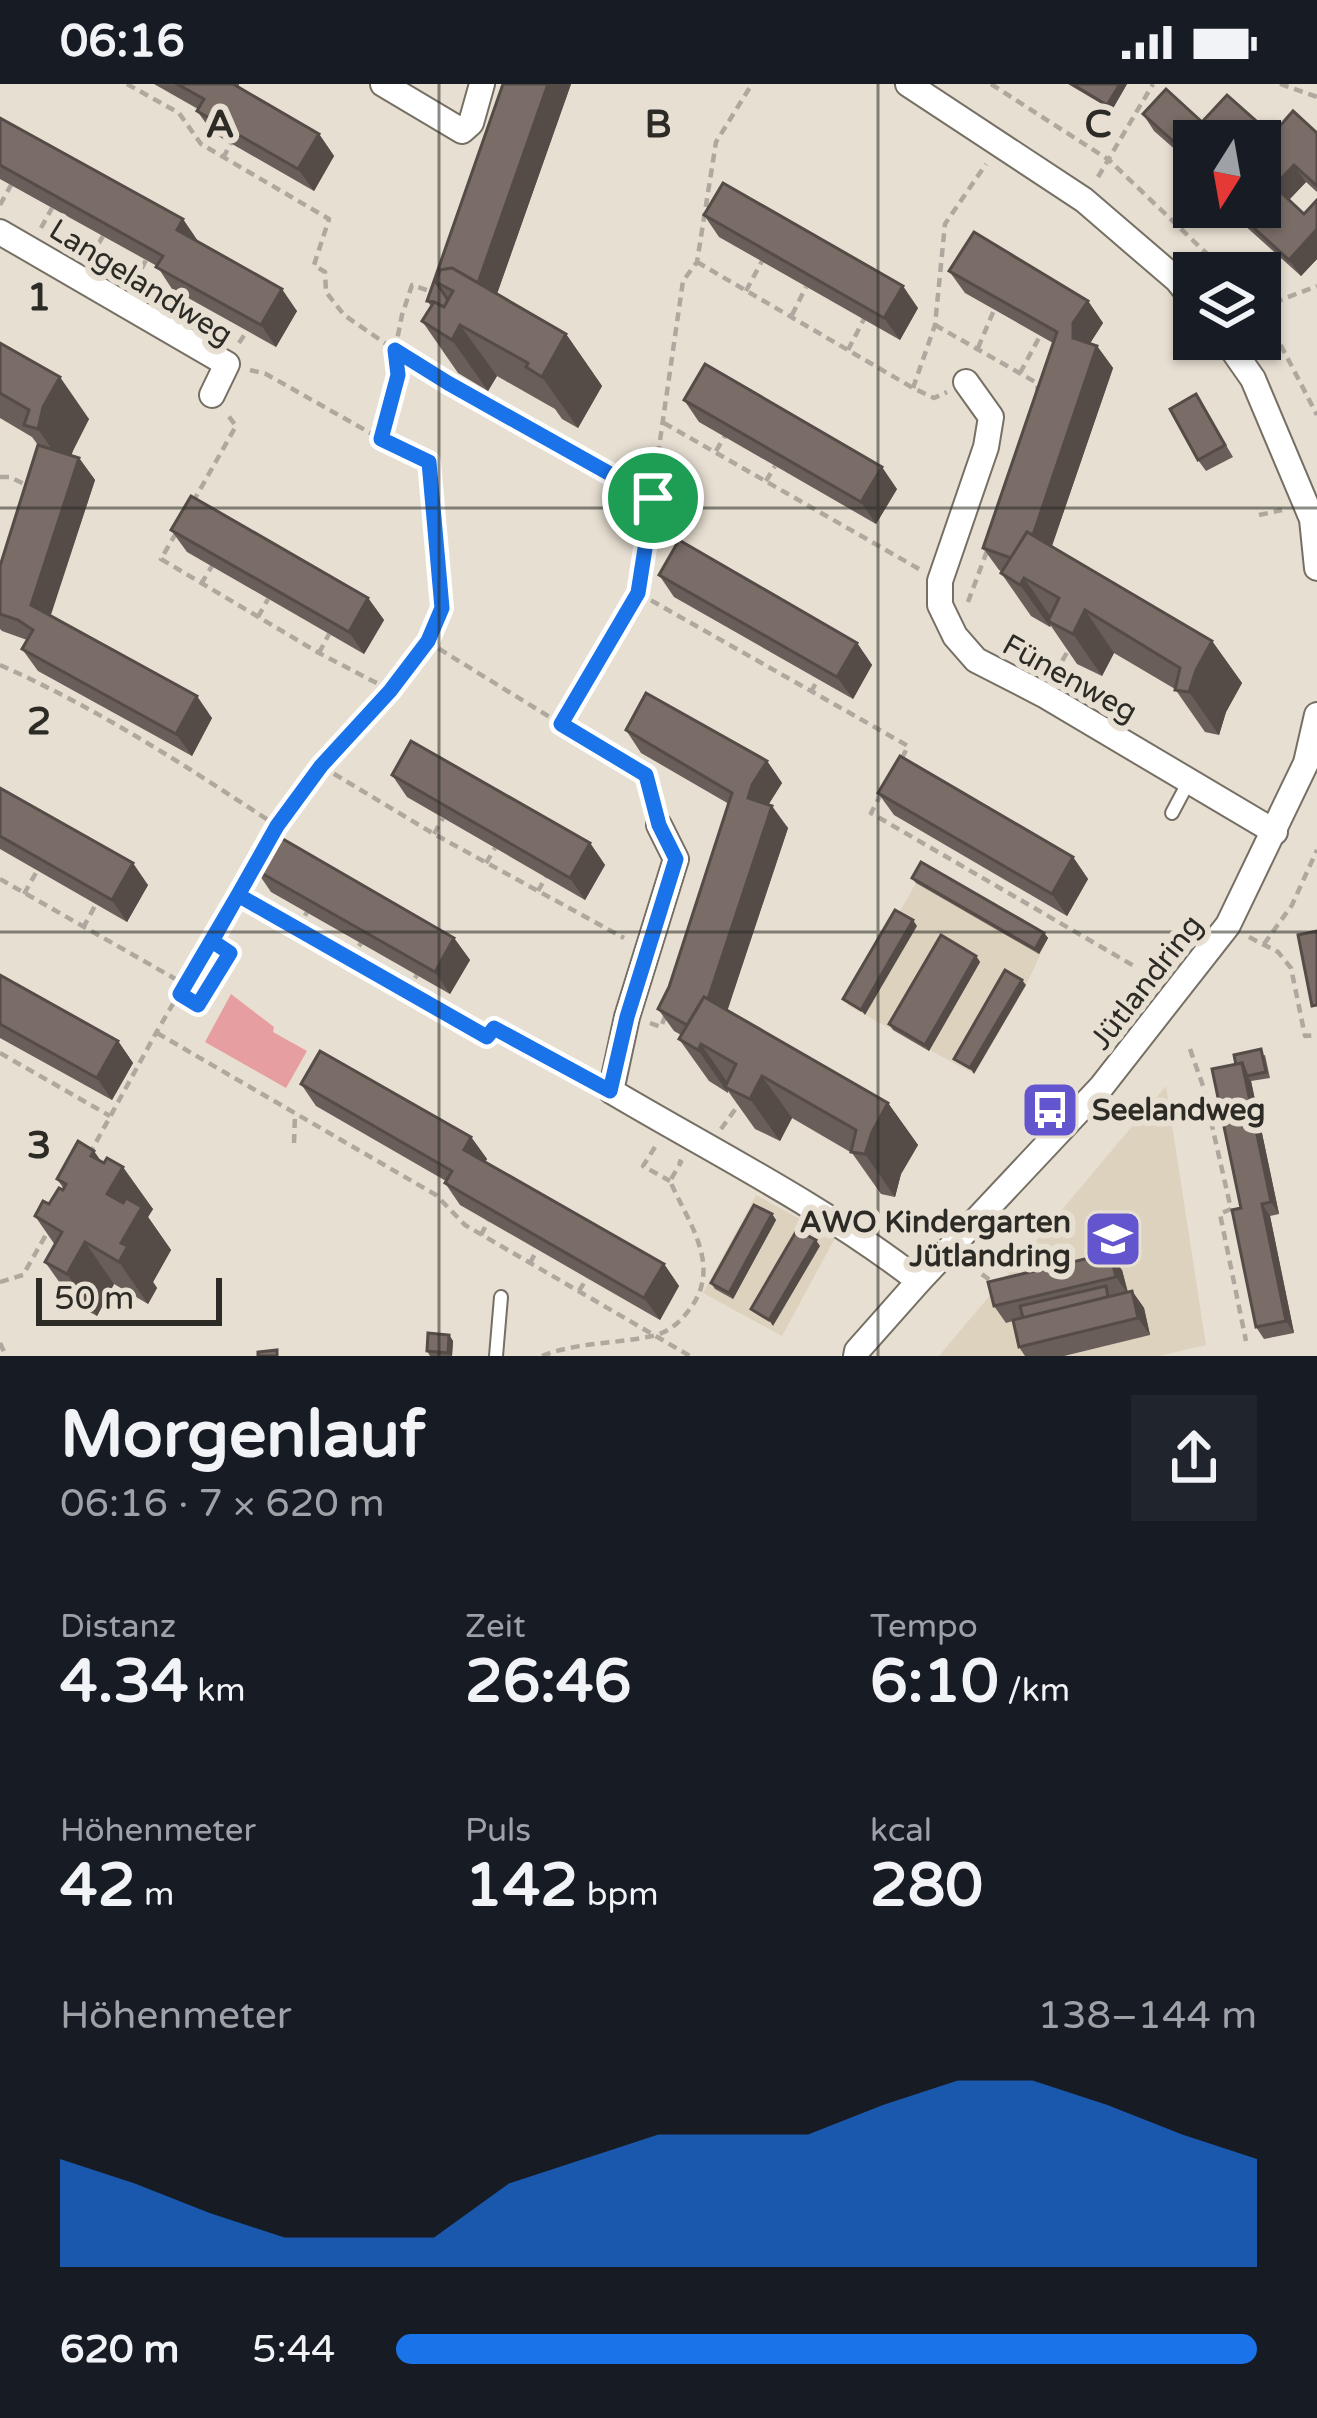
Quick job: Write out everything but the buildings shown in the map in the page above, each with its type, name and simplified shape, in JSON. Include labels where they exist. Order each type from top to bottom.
[{"type":"street","points":[[383,84],[462,131],[471,123],[482,84]]},
{"type":"street","points":[[908,84],[1084,200],[1173,277]]},
{"type":"street","name":"Langelandweg","points":[[0,232],[227,364],[212,395]]},
{"type":"street","points":[[1240,360],[1253,379],[1314,518],[1317,568]]},
{"type":"street","points":[[940,581],[986,447],[991,417],[966,382]]},
{"type":"street","name":"Fünenweg","points":[[940,581],[940,605],[955,636],[976,660],[1275,832]]},
{"type":"street","name":"Jütlandring","points":[[851,1354],[1102,1086],[1228,926],[1306,763],[1317,715]]},
{"type":"street","points":[[659,825],[676,859],[627,1017],[610,1091],[884,1254],[919,1281]]},
{"type":"lane","points":[[1172,813],[1189,782]]},
{"type":"lane","points":[[494,1028],[610,1091]]},
{"type":"lane","points":[[496,1356],[501,1297]]},
{"type":"path","points":[[127,84],[179,112],[201,144],[329,218],[314,265],[326,272],[326,292],[344,315],[448,383],[653,498]]},
{"type":"path","points":[[561,724],[638,593],[683,281],[697,262],[716,142],[752,84]]},
{"type":"path","points":[[991,84],[1109,160],[1205,252]]},
{"type":"path","points":[[1084,200],[1153,84]]},
{"type":"path","points":[[1280,84],[1317,98]]},
{"type":"path","points":[[179,112],[184,101]]},
{"type":"path","points":[[913,388],[935,325],[945,224],[1000,142]]},
{"type":"path","points":[[223,158],[231,143]]},
{"type":"path","points":[[0,205],[10,184]]},
{"type":"path","points":[[697,262],[934,398],[966,382]]},
{"type":"path","points":[[746,291],[762,262]]},
{"type":"path","points":[[381,439],[398,375],[395,350],[412,285],[432,292]]},
{"type":"path","points":[[1281,300],[1317,286]]},
{"type":"path","points":[[791,315],[806,287]]},
{"type":"path","points":[[978,348],[994,310]]},
{"type":"path","points":[[848,350],[864,320]]},
{"type":"path","points":[[1020,373],[1040,336]]},
{"type":"path","points":[[1281,346],[1317,415]]},
{"type":"path","points":[[448,383],[454,368]]},
{"type":"path","points":[[88,1156],[277,826],[321,766],[390,691],[428,641],[442,608],[429,462],[266,374]]},
{"type":"path","points":[[1038,396],[1051,388]]},
{"type":"path","points":[[664,423],[940,581]]},
{"type":"path","points":[[193,502],[236,426]]},
{"type":"path","points":[[716,451],[724,436]]},
{"type":"path","points":[[766,481],[775,466]]},
{"type":"path","points":[[0,477],[10,477],[44,494]]},
{"type":"path","points":[[182,521],[161,559],[390,691]]},
{"type":"path","points":[[985,557],[997,549]]},
{"type":"path","points":[[201,584],[212,566]]},
{"type":"path","points":[[638,593],[908,746],[899,763]]},
{"type":"path","points":[[258,617],[268,599]]},
{"type":"path","points":[[694,626],[701,612]]},
{"type":"path","points":[[320,652],[329,634]]},
{"type":"path","points":[[1044,695],[1077,634]]},
{"type":"path","points":[[428,641],[646,775],[659,825]]},
{"type":"path","points":[[748,656],[755,643]]},
{"type":"path","points":[[0,665],[55,689],[152,743],[277,826]]},
{"type":"path","points":[[811,692],[818,679]]},
{"type":"path","points":[[55,689],[61,683]]},
{"type":"path","points":[[101,716],[108,710]]},
{"type":"path","points":[[152,743],[159,738]]},
{"type":"path","points":[[321,766],[621,937],[650,946]]},
{"type":"path","points":[[890,779],[871,813],[1134,966]]},
{"type":"path","points":[[434,834],[442,818]]},
{"type":"path","points":[[925,846],[931,836]]},
{"type":"path","points":[[486,862],[495,848]]},
{"type":"path","points":[[1263,945],[1292,905],[1317,850]]},
{"type":"path","points":[[980,878],[985,868]]},
{"type":"path","points":[[24,894],[38,871]]},
{"type":"path","points":[[538,891],[546,877]]},
{"type":"path","points":[[0,880],[186,985]]},
{"type":"path","points":[[238,895],[487,1037],[494,1028]]},
{"type":"path","points":[[1036,911],[1042,901]]},
{"type":"path","points":[[83,928],[96,904]]},
{"type":"path","points":[[298,929],[307,912]]},
{"type":"path","points":[[1228,926],[1278,952],[1291,968],[1304,1036],[1317,1035]]},
{"type":"path","points":[[180,994],[198,1005],[230,953],[212,941]]},
{"type":"path","points":[[351,959],[361,943]]},
{"type":"path","points":[[196,968],[214,978]]},
{"type":"path","points":[[407,991],[417,975]]},
{"type":"path","points":[[627,1017],[661,1027],[669,1006]]},
{"type":"path","points":[[156,1033],[440,1198],[465,1225],[690,1356]]},
{"type":"path","points":[[7,1041],[0,1053],[110,1116]]},
{"type":"path","points":[[1190,1049],[1231,1209],[1220,1214],[1246,1341]]},
{"type":"path","points":[[58,1086],[65,1074]]},
{"type":"path","points":[[708,1148],[738,1104],[750,1110]]},
{"type":"path","points":[[294,1144],[295,1115]]},
{"type":"path","points":[[661,1121],[649,1143],[681,1162],[670,1181]]},
{"type":"path","points":[[336,1138],[345,1122]]},
{"type":"path","points":[[542,1356],[656,1336],[687,1313],[704,1284],[705,1261],[670,1181],[644,1166],[655,1147]]},
{"type":"path","points":[[386,1166],[394,1151]]},
{"type":"path","points":[[0,1282],[23,1275],[56,1217]]},
{"type":"path","points":[[481,1235],[488,1221]]},
{"type":"path","points":[[45,1238],[56,1238]]},
{"type":"path","points":[[530,1263],[537,1250]]},
{"type":"path","points":[[578,1291],[587,1279]]},
{"type":"path","points":[[628,1320],[638,1307]]},
{"type":"path","points":[[0,1343],[6,1356]]},
{"type":"shaded area","points":[[925,867],[1048,938],[974,1074],[847,1005]]},
{"type":"shaded area","points":[[231,994],[274,1027],[273,1032],[307,1051],[286,1088],[205,1042]]},
{"type":"shaded area","name":"AWO Kindergarten Jütlandring","points":[[1166,1086],[1206,1345],[1159,1356],[939,1356]]},
{"type":"shaded area","points":[[756,1195],[835,1238],[782,1336],[703,1293]]},
{"type":"place","name":"Seelandweg","points":[[1050,1110]]},
{"type":"place","name":"AWO Kindergarten Jütlandring","points":[[1113,1239]]},
{"type":"route","points":[[653,498],[395,350],[398,375],[381,439],[429,462],[442,608],[428,641],[390,691],[321,766],[277,826],[212,941],[230,953],[198,1005],[180,994],[212,941],[238,895],[487,1037],[494,1028],[610,1091],[627,1017],[676,859],[659,825],[646,775],[561,724],[638,593],[653,498]]}]
